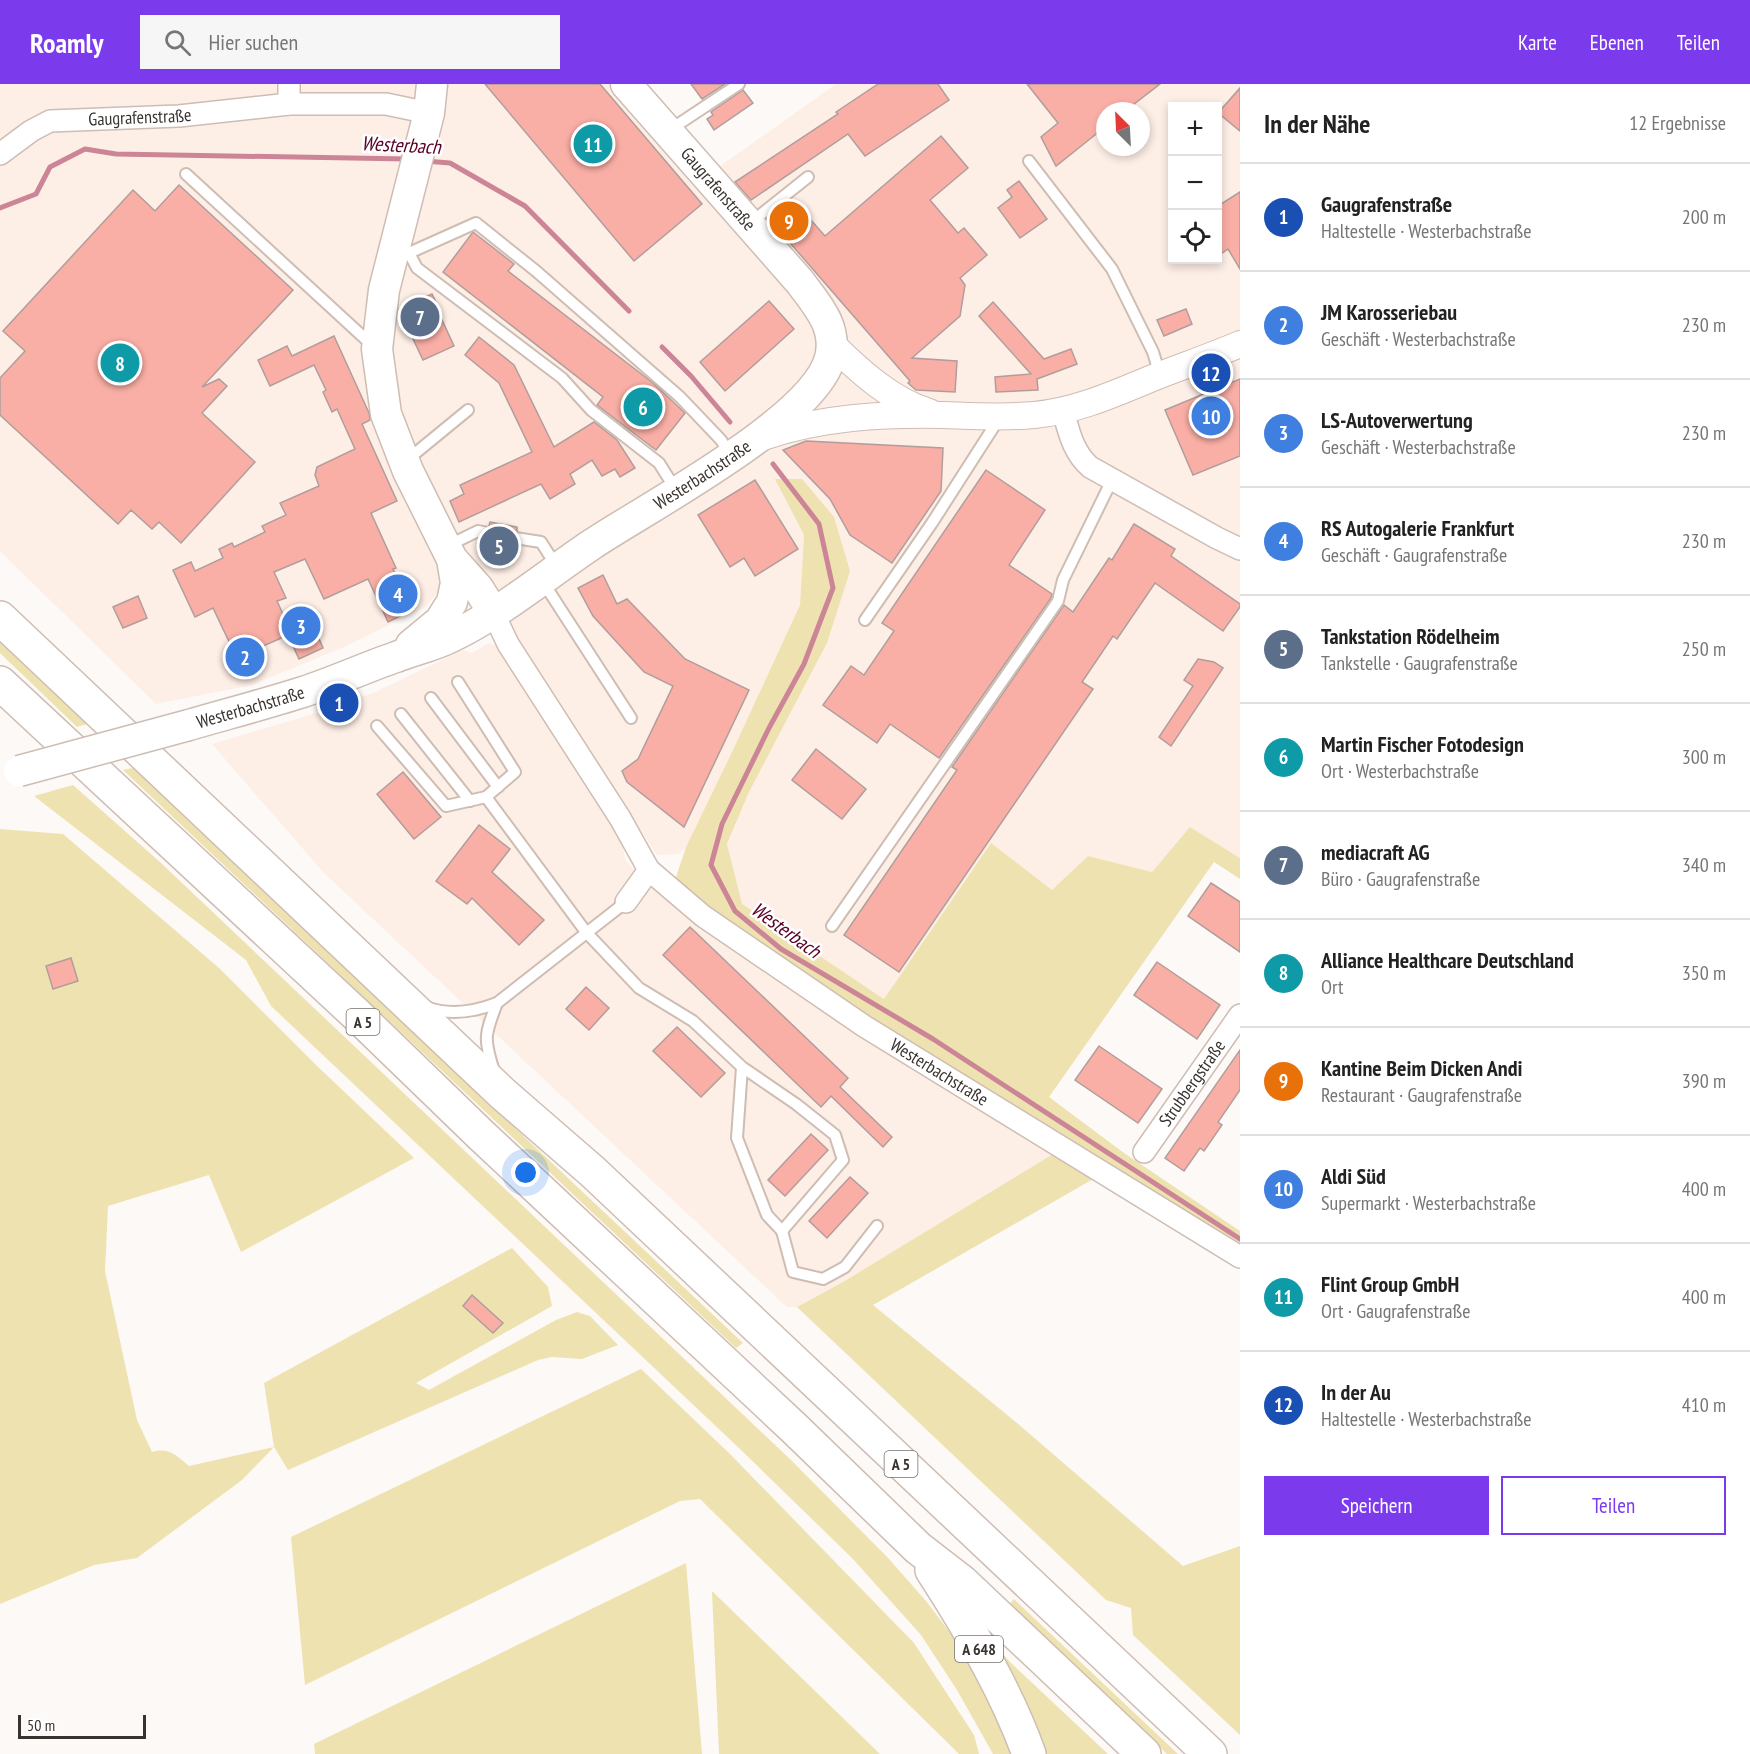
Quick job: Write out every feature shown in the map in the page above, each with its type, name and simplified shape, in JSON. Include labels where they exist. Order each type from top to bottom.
[{"type":"highway","name":"A 5","points":[[0,618],[502,1093],[593,1172],[1210,1754]]},
{"type":"highway","name":"A 5","points":[[0,683],[357,1015],[918,1548],[962,1582],[1144,1754]]},
{"type":"highway","name":"A 648","points":[[918,1548],[946,1592],[1000,1688],[1020,1729],[1029,1754]]},
{"type":"main road","name":"Gaugrafenstraße","points":[[626,84],[800,282],[824,314],[831,332],[832,344]]},
{"type":"main road","name":"Gaugrafenstraße","points":[[397,656],[440,621],[452,602],[456,583],[448,553],[405,462],[386,414],[377,349],[384,290],[402,251],[430,98]]},
{"type":"main road","points":[[757,439],[820,381],[830,358],[832,344]]},
{"type":"main road","name":"Westerbachstraße","points":[[10,773],[301,693],[397,656],[431,646],[493,612],[549,573],[757,439]]},
{"type":"main road","name":"Gaugrafenstraße","points":[[448,553],[478,588],[493,612]]},
{"type":"street","name":"Gaugrafenstraße","points":[[0,154],[31,131],[50,121],[179,116],[289,94],[386,104],[430,98]]},
{"type":"street","name":"Westerbachstraße","points":[[832,344],[901,400],[941,415]]},
{"type":"street","name":"Westerbachstraße","points":[[757,439],[785,429],[824,421],[864,417],[941,415],[1000,417],[1063,411],[1100,399],[1240,344]]},
{"type":"street","points":[[1063,411],[1074,448],[1081,459],[1113,480],[1240,549]]},
{"type":"street","name":"Westerbachstraße","points":[[493,612],[508,644],[620,818],[649,870],[704,916],[864,1026],[1240,1257]]},
{"type":"street","points":[[626,902],[649,870]]},
{"type":"street","name":"Strubbergstraße","points":[[1144,1152],[1240,1015]]},
{"type":"lane","points":[[668,131],[739,84]]},
{"type":"lane","points":[[1029,161],[1112,269],[1153,352],[1160,375]]},
{"type":"lane","points":[[186,174],[377,349]]},
{"type":"lane","points":[[749,224],[807,177]]},
{"type":"lane","points":[[677,491],[659,463],[591,410],[562,378],[417,268],[402,251],[476,223],[536,271],[680,397],[721,440],[732,456]]},
{"type":"lane","points":[[405,462],[468,410]]},
{"type":"lane","points":[[865,620],[932,523],[1000,417]]},
{"type":"lane","points":[[832,926],[1058,601],[1063,580],[1113,480]]},
{"type":"lane","points":[[448,553],[478,531],[488,533]]},
{"type":"lane","points":[[515,538],[541,542],[549,573],[631,718]]},
{"type":"lane","points":[[377,726],[446,806],[486,797],[515,772],[458,682]]},
{"type":"lane","points":[[430,698],[498,787]]},
{"type":"lane","points":[[401,714],[470,801]]},
{"type":"lane","points":[[486,797],[586,932],[639,988],[693,1021],[742,1067],[796,1104],[835,1136],[843,1160],[782,1230]]},
{"type":"lane","points":[[399,994],[429,1008],[450,1012],[477,1011],[497,1003],[626,902]]},
{"type":"lane","points":[[497,1003],[486,1033],[487,1049],[502,1093]]},
{"type":"lane","points":[[742,1067],[737,1138],[767,1215],[782,1230],[793,1272],[823,1279],[845,1267],[877,1226]]},
{"type":"shaded area","points":[[0,84],[625,84],[716,169],[836,84],[1240,84],[1240,858],[1190,827],[1152,872],[1088,856],[1052,890],[991,843],[884,999],[741,904],[727,845],[749,792],[827,643],[801,479],[776,480],[804,535],[800,605],[686,847],[678,854],[657,855],[515,639],[443,575],[441,589],[424,608],[346,646],[252,685],[156,704],[0,551]]},
{"type":"shaded area","points":[[775,479],[802,479],[834,517],[850,571],[827,643],[749,792],[727,844],[742,904],[884,999],[991,843],[1052,890],[1088,856],[1152,872],[1190,827],[1240,858],[1240,879],[1214,862],[1049,1097],[1124,1153],[1240,1231],[1240,1267],[1095,1178],[873,1305],[1017,1423],[1183,1566],[1240,1546],[1240,1735],[1133,1635],[1131,1608],[1106,1600],[797,1307],[843,1282],[1053,1154],[673,886],[686,847],[800,605],[804,535]]},
{"type":"shaded area","points":[[0,642],[87,724],[77,727],[0,653]]},
{"type":"shaded area","points":[[489,643],[499,647],[622,839],[625,860],[651,887],[1054,1153],[843,1282],[797,1307],[787,1307],[324,873],[212,744],[307,716],[373,693],[463,650],[472,653]]},
{"type":"shaded area","points":[[133,768],[743,1343],[736,1348],[123,770]]},
{"type":"shaded area","points":[[73,785],[161,863],[792,1461],[889,1559],[926,1601],[961,1647],[1018,1754],[993,1754],[957,1690],[921,1635],[852,1558],[740,1449],[271,1006],[246,960],[34,796]]},
{"type":"shaded area","points":[[0,829],[63,834],[219,968],[414,1158],[241,1252],[209,1175],[108,1206],[105,1271],[137,1420],[152,1452],[168,1452],[189,1466],[274,1447],[242,1480],[137,1558],[94,1565],[0,1604]]},
{"type":"shaded area","points":[[512,1248],[548,1287],[552,1306],[416,1383],[429,1390],[556,1320],[577,1312],[590,1316],[618,1345],[582,1359],[552,1357],[538,1360],[288,1470],[274,1447],[264,1383]]},
{"type":"shaded area","points":[[641,1369],[730,1454],[914,1643],[974,1735],[979,1754],[959,1754],[700,1499],[680,1501],[305,1685],[291,1537]]},
{"type":"shaded area","points":[[686,1563],[702,1754],[315,1754],[314,1744]]},
{"type":"shaded area","points":[[712,1591],[880,1754],[719,1754]]},
{"type":"shaded area","points":[[1014,1599],[1178,1754],[1167,1754],[1009,1605]]},
{"type":"shaded area","points":[[991,1641],[1010,1662],[1108,1754],[1043,1754]]},
{"type":"building","points":[[485,84],[600,84],[702,204],[634,261]]},
{"type":"building","points":[[691,84],[725,84],[702,99]]},
{"type":"building","points":[[878,84],[938,84],[949,100],[865,156],[848,134],[751,200],[735,182],[838,114],[836,112]]},
{"type":"building","points":[[1027,84],[1160,84],[1137,102],[1096,102],[1096,134],[1056,166],[1041,137],[1058,123]]},
{"type":"building","points":[[1240,88],[1240,131],[1222,116],[1222,108]]},
{"type":"building","points":[[743,90],[753,103],[714,130],[707,119],[713,115],[711,112]]},
{"type":"building","points":[[941,136],[968,168],[930,200],[958,233],[964,228],[987,255],[960,278],[965,285],[960,316],[912,358],[957,361],[955,392],[916,390],[908,383],[910,381],[771,221],[794,201],[825,236]]},
{"type":"building","points":[[1019,181],[1047,219],[1020,238],[998,208],[1012,197],[1007,190]]},
{"type":"building","points":[[179,185],[293,290],[202,387],[219,379],[227,386],[202,413],[255,462],[181,543],[159,522],[152,529],[131,510],[118,524],[0,415],[0,378],[25,351],[3,331],[133,190],[155,211]]},
{"type":"building","points":[[1240,192],[1240,269],[1228,249],[1222,253],[1222,203]]},
{"type":"building","points":[[473,232],[514,264],[508,271],[653,383],[685,413],[656,450],[597,405],[603,397],[443,272]]},
{"type":"building","points":[[432,294],[454,346],[423,360],[399,309]]},
{"type":"building","points":[[769,301],[794,329],[725,391],[700,362]]},
{"type":"building","points":[[993,302],[1044,359],[1071,349],[1077,364],[1037,379],[1038,390],[996,392],[995,377],[1031,374],[979,316]]},
{"type":"building","points":[[1186,309],[1192,324],[1164,336],[1157,320]]},
{"type":"building","points":[[334,336],[369,413],[370,420],[362,424],[397,501],[371,513],[396,568],[393,569],[413,610],[388,622],[368,579],[324,599],[305,559],[274,572],[286,598],[277,601],[288,625],[309,616],[323,648],[299,659],[288,635],[254,650],[260,663],[243,671],[213,608],[195,617],[173,570],[191,562],[195,571],[223,558],[219,549],[232,543],[234,547],[265,532],[262,526],[286,515],[280,503],[319,486],[315,475],[317,467],[355,449],[337,409],[332,412],[323,392],[326,390],[314,365],[270,386],[258,360],[287,346],[292,356]]},
{"type":"building","points":[[479,337],[514,365],[554,447],[594,422],[617,440],[635,468],[620,477],[615,469],[602,476],[592,460],[570,474],[575,484],[550,499],[541,484],[459,522],[450,501],[464,494],[460,485],[532,452],[499,383],[465,355]]},
{"type":"building","points":[[1240,379],[1240,456],[1193,475],[1165,410]]},
{"type":"building","points":[[806,441],[943,448],[941,491],[892,563],[850,535],[830,499],[783,450]]},
{"type":"building","points":[[986,470],[1045,510],[1009,565],[1052,594],[1051,598],[939,758],[890,724],[877,743],[823,705],[851,666],[864,675],[894,631],[882,623]]},
{"type":"building","points":[[755,480],[798,549],[755,576],[744,558],[730,567],[698,515]]},
{"type":"building","points":[[490,522],[517,527],[517,531],[512,531],[508,536],[508,541],[514,545],[511,560],[483,555],[486,540],[491,540],[495,535],[495,530],[489,526]]},
{"type":"building","points":[[1134,524],[1175,549],[1171,556],[1240,604],[1240,607],[1223,631],[1155,583],[1117,639],[1113,636],[1082,682],[1093,689],[899,972],[844,935],[957,770],[952,767],[1064,605],[1073,612],[1109,558],[1112,560]]},
{"type":"building","points":[[603,575],[617,604],[627,599],[685,659],[749,690],[684,827],[627,782],[622,771],[638,759],[673,686],[644,672],[593,616],[578,588]]},
{"type":"building","points":[[138,596],[147,618],[123,628],[113,607]]},
{"type":"building","points":[[1198,659],[1214,662],[1223,668],[1171,746],[1159,737],[1193,686],[1184,680]]},
{"type":"building","points":[[816,749],[866,789],[842,819],[792,780]]},
{"type":"building","points":[[403,772],[441,817],[414,839],[377,794]]},
{"type":"building","points":[[479,825],[510,849],[492,872],[544,920],[519,945],[472,898],[467,904],[436,881]]},
{"type":"building","points":[[1211,883],[1240,902],[1240,952],[1188,916]]},
{"type":"building","points":[[690,927],[848,1078],[840,1087],[892,1137],[883,1147],[831,1096],[821,1107],[663,955]]},
{"type":"building","points":[[71,958],[78,981],[53,989],[46,966]]},
{"type":"building","points":[[1157,962],[1220,1005],[1197,1039],[1134,995]]},
{"type":"building","points":[[586,987],[609,1008],[589,1030],[566,1009]]},
{"type":"building","points":[[677,1027],[725,1073],[701,1097],[653,1051]]},
{"type":"building","points":[[1099,1046],[1162,1089],[1138,1123],[1075,1080]]},
{"type":"building","points":[[1240,1050],[1240,1090],[1218,1122],[1222,1125],[1204,1151],[1200,1148],[1184,1171],[1165,1158]]},
{"type":"building","points":[[811,1134],[828,1150],[785,1196],[768,1180]]},
{"type":"building","points":[[850,1177],[868,1193],[827,1238],[809,1221]]},
{"type":"building","points":[[472,1295],[503,1323],[493,1333],[463,1306]]},
{"type":"waterway","name":"Westerbach","points":[[0,208],[36,194],[50,167],[85,149],[116,154],[407,159]]},
{"type":"waterway","name":"Westerbach","points":[[425,161],[450,163],[525,206],[629,311]]},
{"type":"waterway","name":"Westerbach","points":[[662,347],[691,376],[730,422]]},
{"type":"waterway","name":"Westerbach","points":[[773,464],[819,524],[833,588],[804,664],[769,728],[722,824],[711,865],[735,911],[781,949],[933,1039],[1240,1239]]},
{"type":"place","name":"Flint Group GmbH","points":[[593,144]]},
{"type":"place","name":"Kantine Beim Dicken Andi","points":[[789,221]]},
{"type":"place","name":"mediacraft AG","points":[[420,317]]},
{"type":"place","name":"Alliance Healthcare Deutschland","points":[[120,363]]},
{"type":"place","name":"In der Au","points":[[1211,373]]},
{"type":"place","name":"Martin Fischer Fotodesign","points":[[643,407]]},
{"type":"place","name":"Aldi Süd","points":[[1211,416]]},
{"type":"place","name":"Tankstation Rödelheim","points":[[499,546]]},
{"type":"place","name":"RS Autogalerie Frankfurt","points":[[398,594]]},
{"type":"place","name":"LS-Autoverwertung","points":[[301,626]]},
{"type":"place","name":"JM Karosseriebau","points":[[245,657]]},
{"type":"place","name":"Gaugrafenstraße","points":[[339,703]]}]
